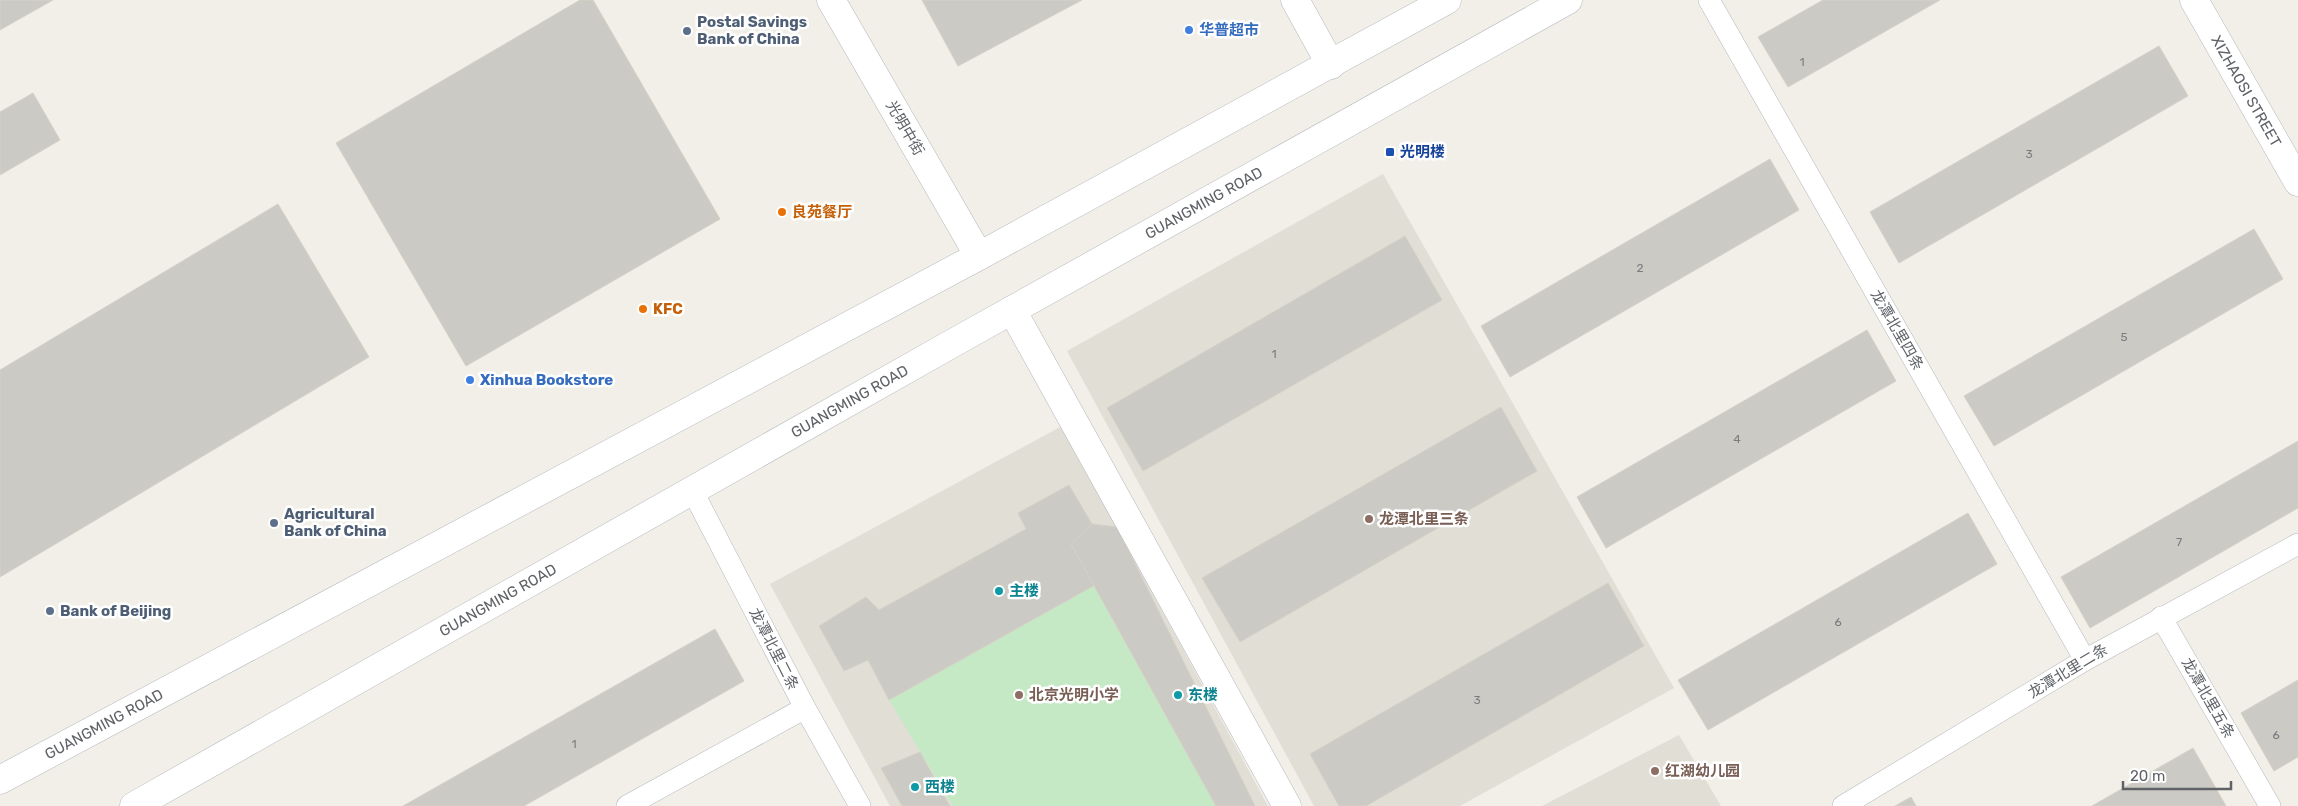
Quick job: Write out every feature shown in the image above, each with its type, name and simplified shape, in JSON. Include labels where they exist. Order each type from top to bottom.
[{"type":"main road","name":"光明中街","points":[[831,0],[979,256]]},
{"type":"main road","points":[[1295,0],[1331,65]]},
{"type":"main road","name":"GUANGMING ROAD","points":[[0,780],[979,256],[1447,0]]},
{"type":"main road","name":"GUANGMING ROAD","points":[[134,806],[1012,310],[1568,0]]},
{"type":"main road","name":"XIZHAOSI STREET","points":[[2194,0],[2298,182]]},
{"type":"main road","points":[[1012,310],[1287,806]]},
{"type":"lane","name":"龙潭北里四条","points":[[1709,0],[2085,660]]},
{"type":"lane","name":"龙潭北里二条","points":[[692,490],[805,708],[860,806]]},
{"type":"lane","name":"龙潭北里二条","points":[[1843,806],[2085,660],[2298,544]]},
{"type":"lane","name":"龙潭北里五条","points":[[2161,617],[2270,806]]},
{"type":"lane","points":[[628,806],[805,708]]},
{"type":"shaded area","name":"龙潭北里三条","points":[[1383,174],[1674,688],[1460,806],[1314,806],[1067,351]]},
{"type":"shaded area","name":"北京光明小学","points":[[1062,426],[1268,806],[890,806],[770,584]]},
{"type":"shaded area","name":"红湖幼儿园","points":[[1679,735],[1721,806],[1542,806]]},
{"type":"green space","points":[[1095,585],[1216,806],[953,806],[889,700]]},
{"type":"building","points":[[0,0],[53,0],[0,30]]},
{"type":"building","points":[[580,0],[593,0],[720,219],[466,366],[336,143]]},
{"type":"building","points":[[922,0],[1082,0],[958,66]]},
{"type":"building","points":[[1823,0],[1940,0],[1788,87],[1758,37]]},
{"type":"building","points":[[2159,46],[2188,96],[1899,263],[1870,212]]},
{"type":"building","points":[[33,93],[60,140],[0,175],[0,112]]},
{"type":"building","points":[[1770,159],[1799,210],[1510,377],[1481,326]]},
{"type":"building","points":[[278,204],[369,357],[0,577],[0,370]]},
{"type":"building","points":[[2254,229],[2283,279],[1994,446],[1964,396]]},
{"type":"building","points":[[1405,236],[1442,300],[1143,471],[1107,408]]},
{"type":"building","points":[[1867,330],[1896,381],[1606,548],[1577,497]]},
{"type":"building","points":[[1501,407],[1537,471],[1240,642],[1202,578]]},
{"type":"building","points":[[2298,441],[2298,508],[2090,628],[2061,577]]},
{"type":"building","name":"主楼","points":[[1069,485],[1092,524],[1071,544],[1095,585],[889,700],[868,660],[844,671],[819,626],[866,597],[879,610],[1026,529],[1018,513]]},
{"type":"building","points":[[1968,513],[1997,564],[1708,730],[1678,680]]},
{"type":"building","name":"东楼","points":[[1092,524],[1117,527],[1255,806],[1216,806],[1071,544]]},
{"type":"building","points":[[1608,583],[1644,646],[1366,806],[1339,806],[1310,754]]},
{"type":"building","points":[[715,629],[744,681],[524,806],[403,806]]},
{"type":"building","points":[[2298,680],[2298,757],[2274,771],[2241,713]]},
{"type":"building","points":[[2193,748],[2226,806],[2092,806]]},
{"type":"building","name":"西楼","points":[[920,752],[950,806],[902,806],[881,768]]},
{"type":"building","points":[[1911,797],[1916,806],[1895,806]]},
{"type":"place","name":"华普超市","points":[[1189,30]]},
{"type":"place","name":"Postal Savings Bank of China","points":[[687,31]]},
{"type":"place","name":"光明楼","points":[[1390,152]]},
{"type":"place","name":"良苑餐厅","points":[[782,212]]},
{"type":"place","name":"KFC","points":[[643,309]]},
{"type":"place","name":"Xinhua Bookstore","points":[[470,380]]},
{"type":"place","name":"龙潭北里三条","points":[[1369,519]]},
{"type":"place","name":"Agricultural Bank of China","points":[[274,523]]},
{"type":"place","name":"主楼","points":[[999,591]]},
{"type":"place","name":"Bank of Beijing","points":[[50,611]]},
{"type":"place","name":"北京光明小学","points":[[1019,695]]},
{"type":"place","name":"东楼","points":[[1178,695]]},
{"type":"place","name":"红湖幼儿园","points":[[1655,771]]},
{"type":"place","name":"西楼","points":[[915,787]]}]
